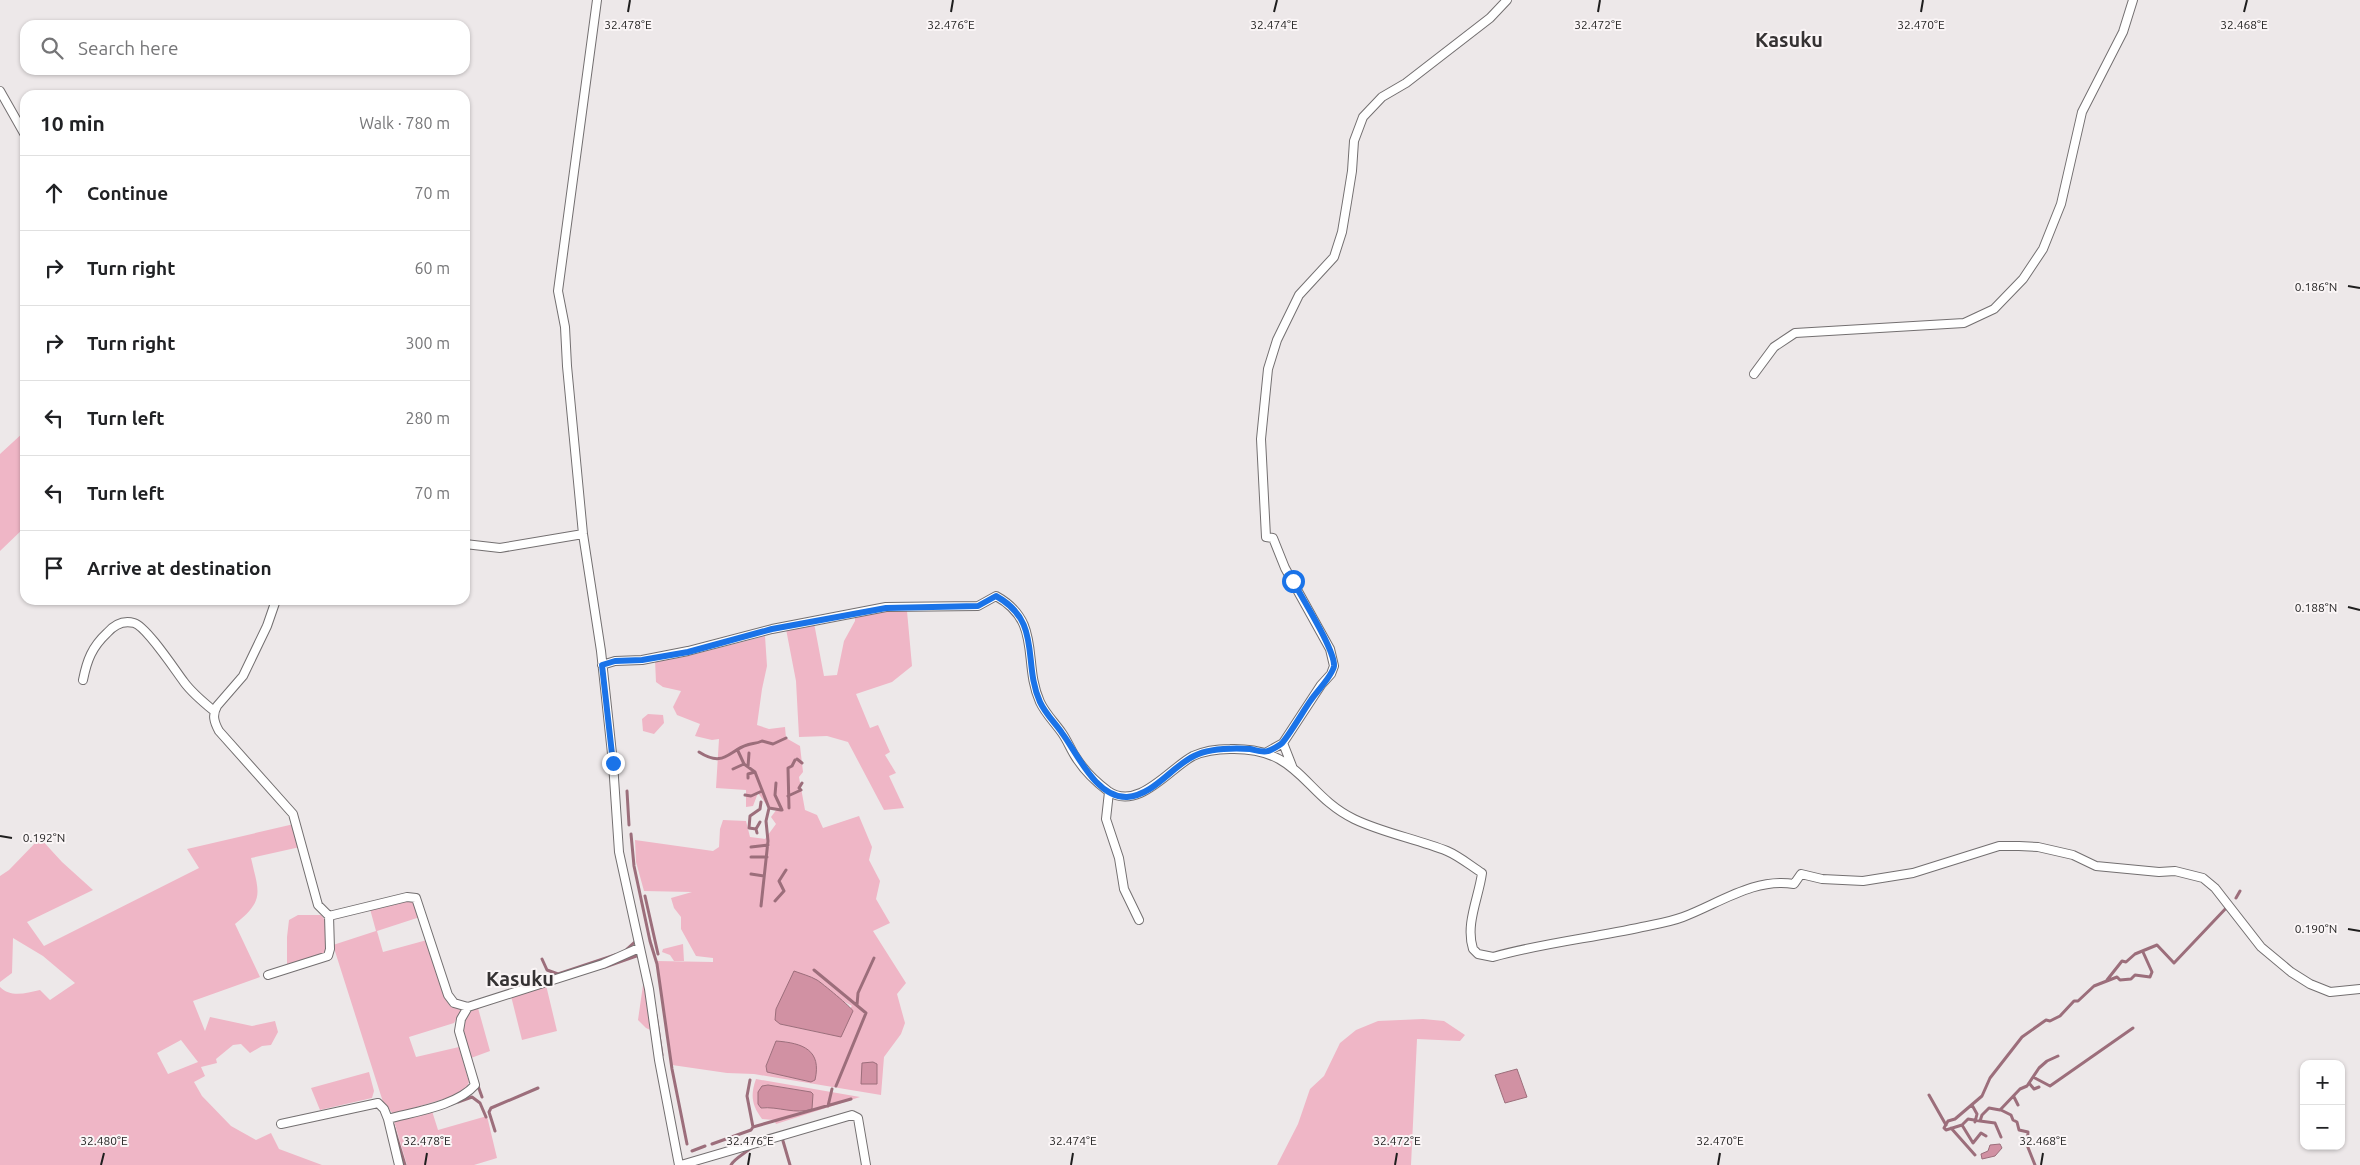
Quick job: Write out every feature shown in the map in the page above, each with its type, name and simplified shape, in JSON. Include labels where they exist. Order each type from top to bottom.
[{"type":"street","points":[[597,0],[558,291],[566,327],[567,366],[583,534],[602,665],[613,763],[619,852],[649,989],[659,1060],[680,1165],[852,1115],[858,1118],[866,1165]]},
{"type":"street","points":[[1267,752],[1283,743],[1321,685],[1331,674],[1334,666],[1330,649],[1285,568],[1274,538],[1266,538],[1261,439],[1268,369],[1277,340],[1299,295],[1334,257],[1346,210],[1354,142],[1363,117],[1382,97],[1406,83],[1490,18],[1508,0]]},
{"type":"street","points":[[1754,374],[1774,347],[1795,333],[1964,323],[1994,309],[2023,279],[2043,248],[2062,204],[2082,112],[2123,32],[2133,0]]},
{"type":"street","points":[[0,91],[20,126]]},
{"type":"street","points":[[470,545],[500,548],[583,534]]},
{"type":"street","points":[[602,665],[615,661],[642,660],[688,652],[772,629],[886,608],[978,606],[996,596],[1010,603],[1025,624],[1036,692],[1041,703],[1064,735],[1083,768],[1109,792],[1116,796],[1127,797],[1138,794],[1164,779],[1184,762],[1201,753],[1230,749],[1267,752],[1293,767],[1339,811],[1356,820],[1448,852],[1482,873],[1475,901],[1471,933],[1473,949],[1483,956],[1493,957],[1573,939],[1616,934],[1682,918],[1747,889],[1767,884],[1794,884],[1802,874],[1822,879],[1863,881],[1913,873],[1999,846],[2019,846],[2038,847],[2073,855],[2096,866],[2175,872],[2203,878],[2215,888],[2261,947],[2291,972],[2310,984],[2330,992],[2360,989]]},
{"type":"street","points":[[268,975],[328,956],[330,949],[329,916],[318,905],[293,814],[219,731],[214,721],[214,711],[247,670],[274,605]]},
{"type":"street","points":[[83,680],[87,662],[98,642],[120,622],[136,623],[145,630],[184,682],[214,711]]},
{"type":"street","points":[[1283,743],[1293,767]]},
{"type":"street","points":[[1109,792],[1106,819],[1119,858],[1124,889],[1139,920]]},
{"type":"street","points":[[329,916],[407,897],[416,898],[448,995],[454,1003],[468,1006],[603,964],[639,948]]},
{"type":"street","points":[[388,1119],[457,1099],[475,1086],[459,1031],[460,1018],[468,1006]]},
{"type":"street","points":[[281,1124],[378,1103],[384,1109],[388,1119],[399,1165]]},
{"type":"shaded area","points":[[20,436],[20,532],[0,551],[0,454]]},
{"type":"shaded area","points":[[885,610],[907,611],[912,666],[892,682],[856,694],[870,728],[878,725],[890,752],[885,755],[896,773],[889,776],[904,808],[884,810],[848,742],[827,736],[799,737],[796,681],[786,629],[814,623],[824,676],[837,675],[844,641],[855,621],[855,617]]},
{"type":"shaded area","points":[[765,636],[767,666],[757,725],[769,729],[785,727],[786,738],[800,746],[803,772],[799,777],[805,810],[817,815],[823,828],[859,816],[872,847],[869,860],[880,881],[876,899],[890,923],[873,931],[906,983],[897,994],[905,1023],[901,1034],[884,1057],[881,1095],[754,1074],[727,1073],[672,1065],[656,961],[713,962],[713,958],[696,956],[681,929],[681,917],[674,908],[671,898],[692,892],[644,891],[636,862],[635,840],[713,851],[719,847],[720,829],[723,820],[746,821],[750,837],[765,839],[776,824],[771,817],[777,809],[769,808],[758,793],[753,806],[746,807],[746,790],[716,788],[719,739],[712,740],[695,736],[700,724],[677,715],[673,707],[681,691],[663,687],[656,682],[655,660],[684,657]],"holes":[[[817,980],[836,997],[852,1006],[826,1034],[780,1024]],[[776,1041],[788,1042],[811,1082],[767,1072],[766,1066]]]},
{"type":"shaded area","points":[[648,714],[663,715],[664,723],[654,734],[643,731],[642,719]]},
{"type":"shaded area","points":[[294,824],[300,847],[251,858],[257,895],[255,902],[245,916],[235,924],[260,977],[193,1001],[205,1031],[210,1017],[252,1026],[275,1021],[278,1032],[271,1045],[262,1046],[250,1053],[241,1044],[233,1045],[216,1059],[217,1063],[201,1067],[205,1076],[194,1082],[202,1096],[231,1126],[256,1140],[271,1133],[279,1149],[322,1165],[0,1165],[0,987],[14,994],[40,990],[50,1000],[75,983],[43,956],[13,938],[12,973],[0,982],[0,876],[9,870],[40,838],[62,862],[93,890],[27,922],[44,946],[199,868],[187,849]],"holes":[[[181,1040],[198,1062],[168,1074],[157,1053]]]},
{"type":"shaded area","points":[[411,900],[416,903],[420,917],[377,931],[383,952],[427,940],[444,996],[450,1006],[462,1009],[454,1023],[409,1037],[416,1057],[459,1047],[469,1082],[466,1089],[454,1096],[393,1114],[383,1102],[333,945],[376,931],[370,909]]},
{"type":"shaded area","points":[[298,915],[321,915],[325,920],[325,954],[287,967],[289,920]]},
{"type":"shaded area","points":[[683,944],[684,961],[674,961],[670,955],[662,952],[663,949]]},
{"type":"shaded area","points":[[650,969],[659,1034],[646,1028],[638,1020],[643,985]]},
{"type":"shaded area","points":[[794,971],[817,980],[853,1011],[841,1037],[780,1024],[775,1020],[776,1009]]},
{"type":"shaded area","points":[[546,985],[557,1031],[522,1040],[511,996]]},
{"type":"shaded area","points":[[478,1008],[490,1051],[471,1058],[464,1036],[463,1022],[470,1012]]},
{"type":"shaded area","points":[[1423,1019],[1444,1021],[1465,1035],[1460,1041],[1417,1039],[1411,1165],[1277,1165],[1298,1124],[1310,1089],[1324,1076],[1340,1043],[1356,1030],[1378,1021]]},
{"type":"shaded area","points":[[776,1041],[802,1046],[813,1055],[816,1062],[815,1080],[811,1082],[767,1072],[766,1066]]},
{"type":"shaded area","points":[[873,1062],[877,1064],[877,1084],[861,1084],[862,1063]]},
{"type":"shaded area","points":[[1517,1069],[1527,1097],[1505,1103],[1495,1075]]},
{"type":"shaded area","points":[[369,1072],[374,1091],[372,1098],[320,1110],[311,1088]]},
{"type":"shaded area","points":[[756,1079],[860,1097],[776,1124],[774,1120],[762,1119],[759,1114],[753,1100]],"holes":[[[768,1085],[810,1092],[803,1112],[772,1107],[761,1108],[762,1086]]]},
{"type":"shaded area","points":[[768,1085],[811,1092],[813,1094],[812,1109],[793,1111],[761,1108],[758,1104],[758,1092],[762,1086]]},
{"type":"shaded area","points":[[432,1111],[438,1130],[487,1116],[497,1158],[474,1165],[407,1165],[394,1121]]},
{"type":"shaded area","points":[[2000,1144],[2002,1148],[1995,1156],[1982,1159],[1981,1154],[1988,1151],[1990,1145]]},
{"type":"waterway","points":[[699,752],[707,757],[720,758],[749,744],[762,741],[773,744],[786,738]]},
{"type":"waterway","points":[[738,751],[744,764],[755,772],[769,808],[766,821],[768,841],[761,906]]},
{"type":"waterway","points":[[748,767],[749,753]]},
{"type":"waterway","points":[[797,759],[802,763]]},
{"type":"waterway","points":[[789,808],[788,768],[792,766],[795,760]]},
{"type":"waterway","points":[[733,769],[744,764]]},
{"type":"waterway","points":[[748,778],[748,774],[755,772]]},
{"type":"waterway","points":[[776,783],[775,795],[782,810]]},
{"type":"waterway","points":[[788,796],[801,790],[799,788],[802,783]]},
{"type":"waterway","points":[[627,791],[629,825]]},
{"type":"waterway","points":[[745,795],[751,796],[762,791]]},
{"type":"waterway","points":[[756,829],[749,828],[750,816],[760,809],[761,802]]},
{"type":"waterway","points":[[769,808],[781,810]]},
{"type":"waterway","points":[[757,833],[756,829],[760,822]]},
{"type":"waterway","points":[[631,834],[634,866],[650,941],[657,964],[672,1069],[687,1144]]},
{"type":"waterway","points":[[751,847],[768,845]]},
{"type":"waterway","points":[[751,857],[767,857]]},
{"type":"waterway","points":[[775,901],[784,891],[779,881],[786,870]]},
{"type":"waterway","points":[[751,874],[764,876]]},
{"type":"waterway","points":[[2236,898],[2240,891]]},
{"type":"waterway","points":[[645,896],[658,954]]},
{"type":"waterway","points":[[2107,980],[2122,961],[2126,962],[2135,954],[2157,945],[2174,963],[2229,905]]},
{"type":"waterway","points":[[627,949],[637,940]]},
{"type":"waterway","points":[[2058,1056],[2047,1061],[2039,1068],[2027,1086],[2020,1089],[2000,1110],[1989,1108],[1982,1115],[1980,1121],[1968,1119],[1962,1125],[1946,1130],[1944,1128],[1948,1121],[1955,1119],[1982,1096],[1990,1078],[2022,1037],[2046,1020],[2050,1021],[2060,1016],[2074,1001],[2078,1001],[2094,986],[2117,977],[2120,980],[2131,979],[2135,975],[2150,977],[2152,972],[2143,952]]},
{"type":"waterway","points":[[605,967],[642,954]]},
{"type":"waterway","points":[[542,959],[547,970],[558,974],[615,955]]},
{"type":"waterway","points":[[857,1005],[858,993],[874,958]]},
{"type":"waterway","points":[[814,970],[866,1013],[836,1086]]},
{"type":"waterway","points":[[656,1015],[662,1055]]},
{"type":"waterway","points":[[2033,1077],[2050,1086],[2133,1028]]},
{"type":"waterway","points":[[750,1080],[747,1096],[753,1127]]},
{"type":"waterway","points":[[477,1083],[482,1097]]},
{"type":"waterway","points":[[2029,1083],[2034,1089],[2039,1087]]},
{"type":"waterway","points":[[495,1131],[489,1112],[491,1108],[538,1088]]},
{"type":"waterway","points":[[828,1106],[832,1089]]},
{"type":"waterway","points":[[1929,1095],[1946,1125]]},
{"type":"waterway","points":[[458,1102],[472,1097],[480,1103],[486,1117]]},
{"type":"waterway","points":[[2014,1097],[2018,1105]]},
{"type":"waterway","points":[[712,1144],[751,1130],[753,1127],[851,1099]]},
{"type":"waterway","points":[[1972,1105],[1977,1114],[1975,1122]]},
{"type":"waterway","points":[[2001,1110],[2011,1115],[2013,1120],[2017,1122],[2019,1130],[2028,1132],[2027,1145],[2035,1165]]},
{"type":"waterway","points":[[1980,1121],[1995,1123],[2001,1137]]},
{"type":"waterway","points":[[393,1125],[405,1165]]},
{"type":"waterway","points":[[1962,1125],[1973,1143],[1981,1133],[1986,1136]]},
{"type":"waterway","points":[[1951,1128],[1975,1155]]},
{"type":"waterway","points":[[783,1141],[790,1165]]},
{"type":"waterway","points":[[692,1151],[705,1146]]},
{"type":"waterway","points":[[731,1165],[752,1147]]},
{"type":"district","name":"Kasuku","points":[[1789,40]]},
{"type":"district","name":"Kasuku","points":[[520,979]]},
{"type":"route","points":[[613,763],[602,665],[615,661],[642,660],[688,652],[772,629],[886,608],[978,606],[996,596],[1010,603],[1025,624],[1036,692],[1053,722],[1064,735],[1074,755],[1083,768],[1109,792],[1116,796],[1127,797],[1151,788],[1184,762],[1201,753],[1230,749],[1267,752],[1283,743],[1294,723],[1331,674],[1334,666],[1330,649],[1293,581]]}]
